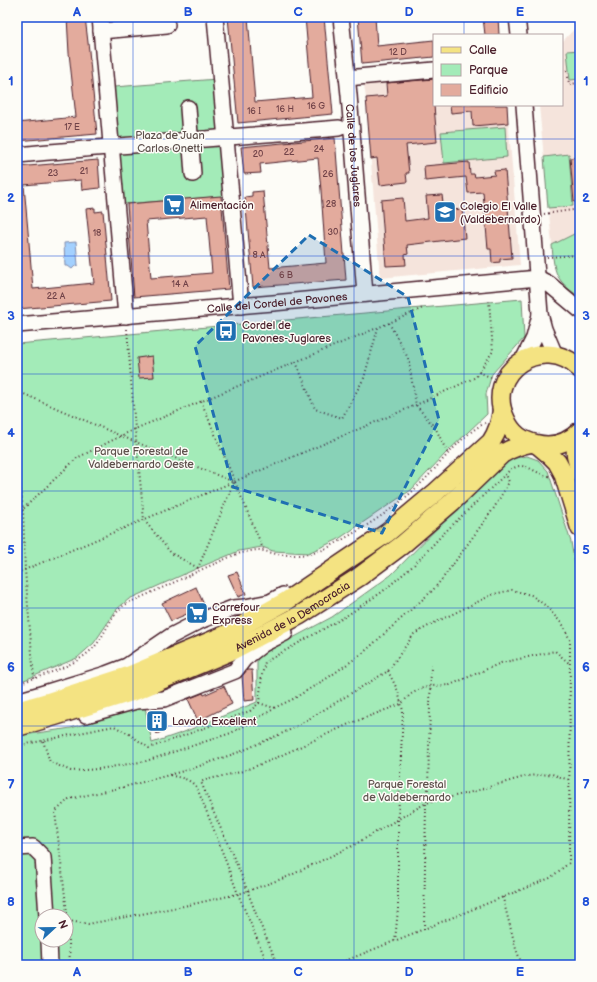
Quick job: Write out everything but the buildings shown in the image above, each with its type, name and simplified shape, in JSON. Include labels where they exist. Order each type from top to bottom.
[{"type":"main road","points":[[580,369],[570,361],[566,355],[546,354],[529,357],[511,370],[504,382],[501,396],[502,410],[507,424],[517,435],[534,444],[554,459],[563,473],[580,528]]},
{"type":"main road","name":"Avenida de la Democracia","points":[[17,711],[128,676],[225,635],[285,602],[387,533],[436,492],[491,442],[500,425],[502,410]]},
{"type":"main road","points":[[577,433],[576,456],[580,472]]},
{"type":"main road","name":"Avenida de la Democracia","points":[[17,728],[135,691],[231,651],[300,615],[359,577],[402,545],[452,502],[502,454],[511,448],[520,445],[534,444],[544,446],[559,444],[569,440],[577,433]]},
{"type":"street","points":[[216,17],[241,306]]},
{"type":"street","name":"Calle de los Juglares","points":[[341,17],[365,294]]},
{"type":"street","points":[[518,17],[519,34]]},
{"type":"street","points":[[126,316],[101,24],[124,23],[167,25]]},
{"type":"street","points":[[347,78],[433,70]]},
{"type":"street","points":[[524,106],[540,314],[544,329],[566,355]]},
{"type":"street","points":[[188,108],[193,174]]},
{"type":"street","points":[[17,155],[339,128]]},
{"type":"street","points":[[538,278],[549,284],[580,310]]},
{"type":"street","name":"Calle del Cordel de Pavones","points":[[17,325],[241,306],[538,278]]},
{"type":"street","points":[[523,360],[534,338],[540,314]]},
{"type":"street","points":[[17,701],[106,674],[127,666],[172,636],[202,620],[233,608],[270,602],[387,533]]},
{"type":"street","points":[[17,848],[34,847],[40,849],[43,857],[46,908]]},
{"type":"street","points":[[49,948],[50,965]]},
{"type":"path","points":[[563,71],[567,70],[569,84],[580,84]]},
{"type":"path","points":[[549,213],[580,209]]},
{"type":"path","points":[[546,257],[580,255]]},
{"type":"path","points":[[17,573],[416,405],[476,377],[493,351],[489,302]]},
{"type":"path","points":[[17,518],[23,509],[76,458],[135,429],[423,308]]},
{"type":"path","points":[[126,316],[144,520],[171,553],[198,570]]},
{"type":"path","points":[[389,323],[408,358],[416,405],[436,430],[446,452],[449,454]]},
{"type":"path","points":[[296,362],[315,409],[342,418],[364,378],[378,328]]},
{"type":"path","points":[[479,372],[494,378]]},
{"type":"path","points":[[17,391],[120,436],[234,482]]},
{"type":"path","points":[[201,401],[264,552]]},
{"type":"path","points":[[17,684],[66,667],[95,646],[121,608],[130,602],[198,570],[239,554],[258,550],[276,554],[299,556],[326,549],[375,520],[402,500],[435,470],[476,427],[488,421]]},
{"type":"path","points":[[17,458],[23,509],[25,570],[34,678]]},
{"type":"path","points":[[43,741],[50,762],[71,770],[99,769],[146,761],[231,733],[274,708],[293,699],[363,654],[433,590],[494,508],[510,482],[506,474]]},
{"type":"path","points":[[198,570],[234,482]]},
{"type":"path","points":[[66,908],[55,812],[70,798],[128,786],[191,769],[292,729],[388,672],[414,634],[494,594],[512,590],[531,595],[546,606],[563,626],[570,640],[569,863],[550,878],[336,965]]},
{"type":"path","points":[[278,965],[202,782],[240,772],[269,761],[348,724],[401,704],[411,694],[420,689],[431,686],[450,685],[501,663],[555,651],[570,664]]},
{"type":"path","points":[[424,929],[426,803],[428,789],[432,664]]},
{"type":"path","points":[[388,672],[398,692],[404,711],[398,819],[398,909],[395,941]]},
{"type":"path","points":[[260,703],[274,708]]},
{"type":"path","points":[[74,922],[88,924],[238,894],[287,877],[352,846],[426,803],[472,792],[526,776],[552,774],[569,780]]},
{"type":"path","points":[[170,775],[184,778],[193,783],[197,788],[238,894],[263,953],[266,965]]},
{"type":"path","points":[[503,897],[516,949],[522,965]]},
{"type":"path","points":[[69,948],[70,965]]},
{"type":"highlighted area","points":[[309,235],[408,297],[439,420],[382,533],[233,487],[195,346]]},
{"type":"shaded area","points":[[580,23],[580,231],[552,245],[539,106],[563,106],[563,41]]},
{"type":"shaded area","name":"Colegio El Valle (Valdebernardo)","points":[[433,79],[433,106],[507,106],[520,265],[380,278],[364,85]]},
{"type":"green space","points":[[580,50],[580,79],[570,80],[567,51]]},
{"type":"green space","name":"Plaza de Juan Carlos Onetti","points":[[217,79],[226,196],[124,204],[114,87]]},
{"type":"green space","points":[[505,127],[507,157],[444,163],[441,132]]},
{"type":"green space","points":[[569,154],[573,206],[548,208],[544,157]]},
{"type":"green space","points":[[580,231],[580,297],[565,286],[558,277],[554,264],[552,245]]},
{"type":"green space","name":"Parque Forestal de Valdebernardo Oeste","points":[[522,299],[524,338],[492,374],[486,394],[487,414],[447,452],[411,490],[337,540],[308,553],[273,551],[262,547],[239,551],[129,599],[117,609],[94,643],[77,658],[17,682],[17,344]]},
{"type":"green space","name":"Parque Forestal de Valdebernardo","points":[[527,456],[538,460],[548,471],[571,542],[580,594],[580,965],[17,965],[17,736],[71,728],[145,707],[152,743],[184,732],[257,702],[257,657],[332,617],[391,575],[449,516],[510,459]]},
{"type":"water","points":[[76,242],[78,265],[72,269],[65,266],[64,243]]},
{"type":"place","name":"Alimentación","points":[[174,205]]},
{"type":"place","name":"Colegio El Valle (Valdebernardo)","points":[[445,212]]},
{"type":"place","name":"Cordel de Pavones-Juglares","points":[[226,331]]},
{"type":"place","name":"Carrefour Express","points":[[197,613]]},
{"type":"place","name":"Lavado Excellent","points":[[157,721]]}]
